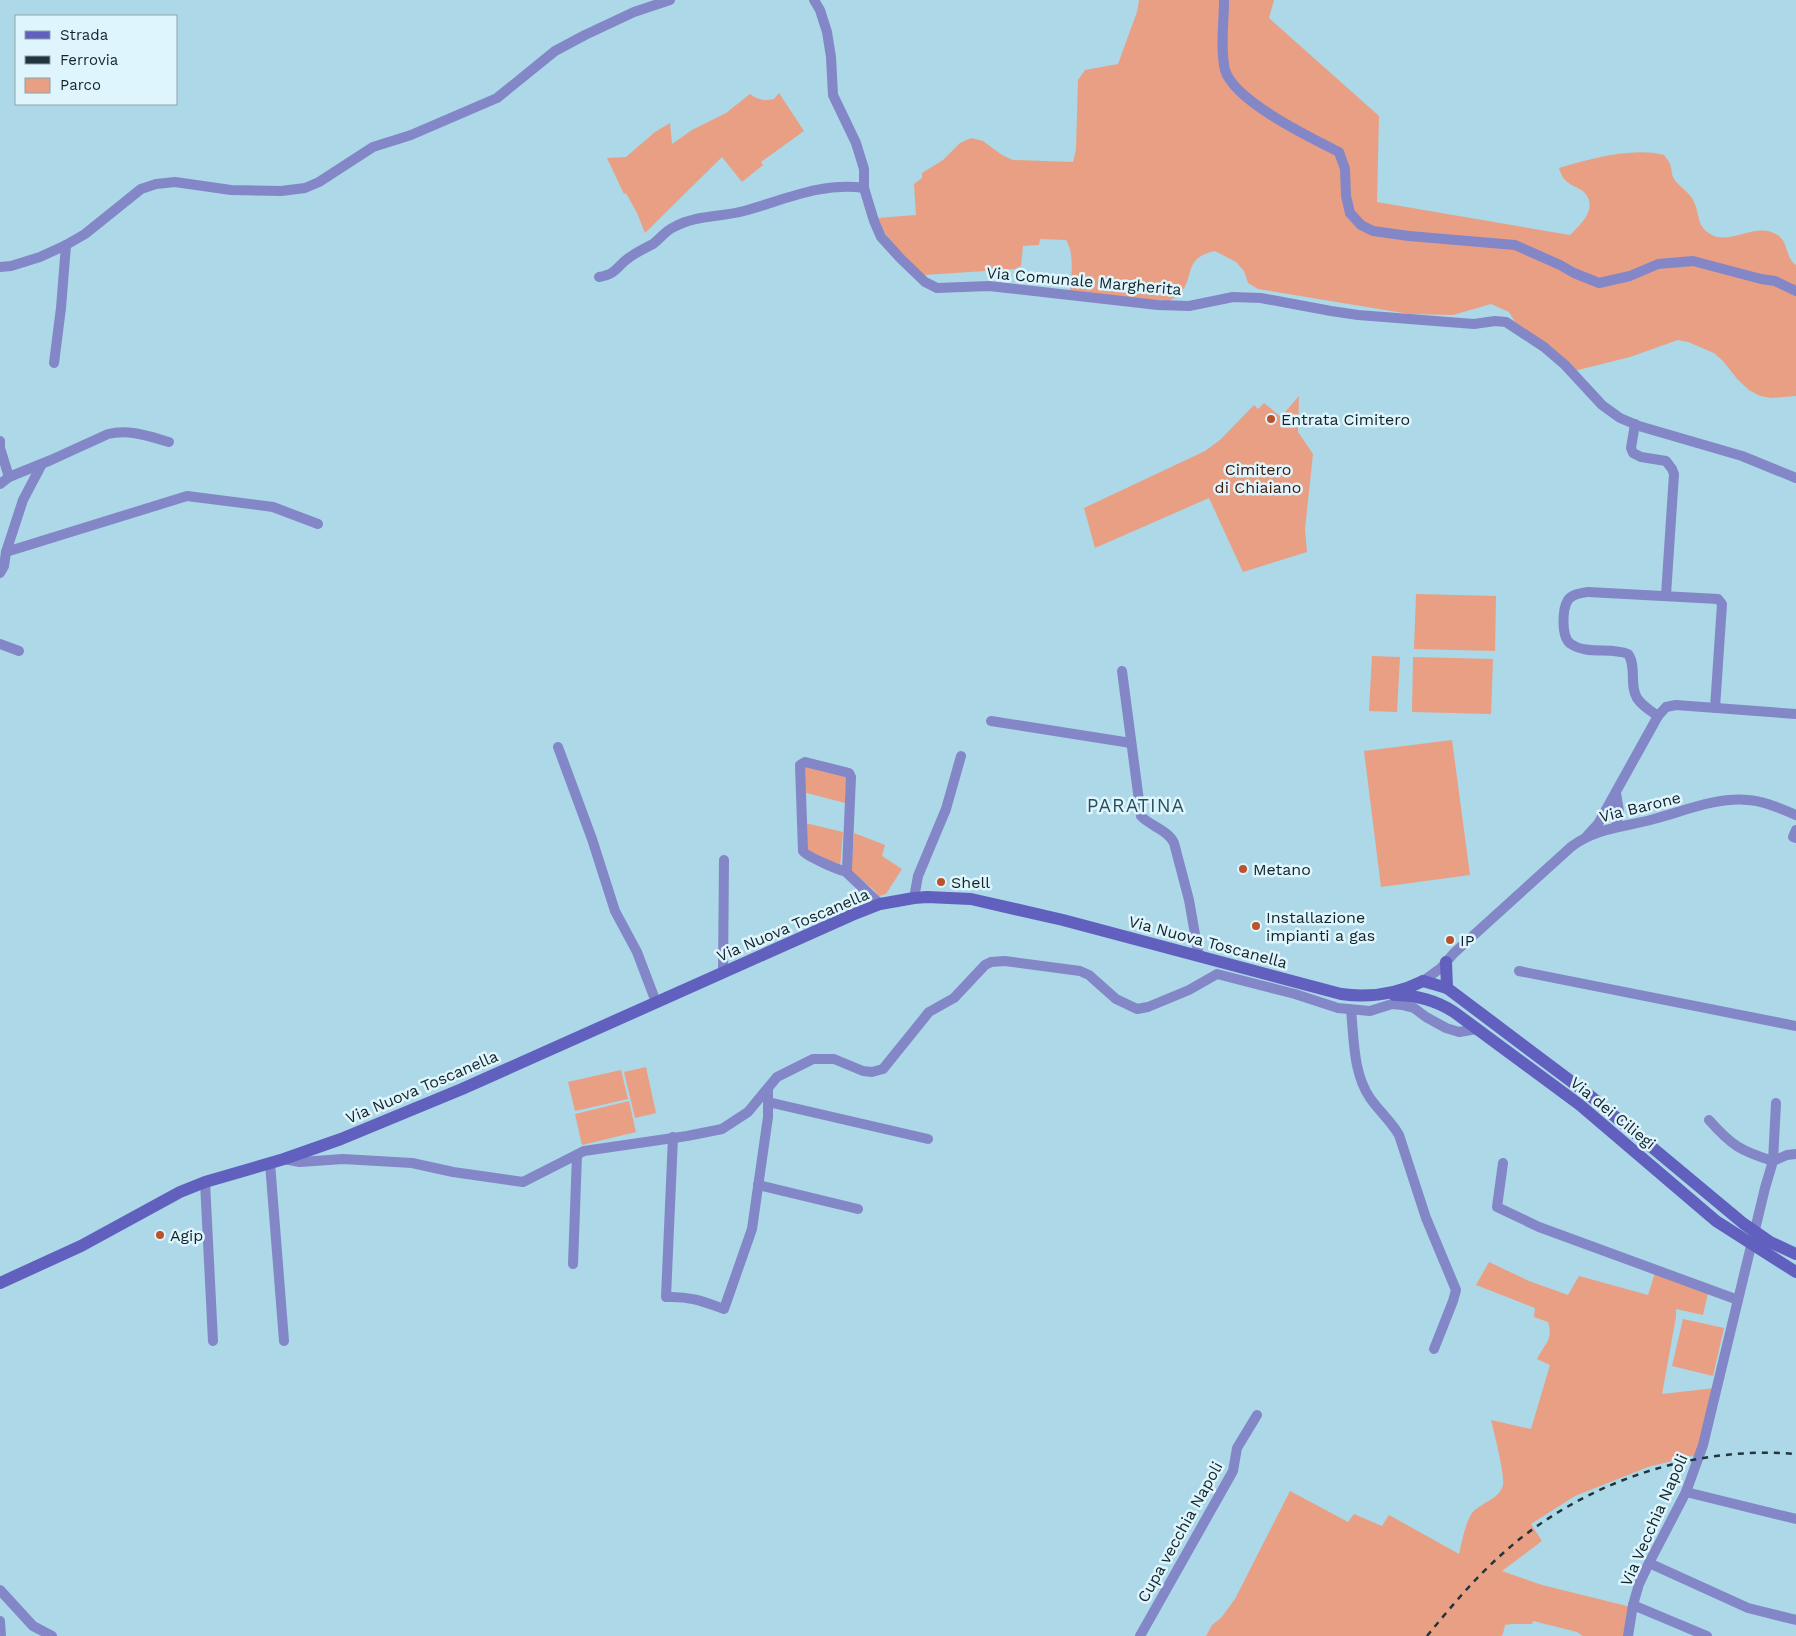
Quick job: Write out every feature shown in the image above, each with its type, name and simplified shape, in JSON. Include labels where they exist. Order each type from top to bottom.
[{"type":"main road","name":"Via Nuova Toscanella","points":[[0,1283],[80,1246],[180,1192],[205,1182],[284,1159],[340,1139],[462,1089],[844,918],[880,904],[914,898],[948,897],[989,903],[1063,920],[1341,994],[1370,996],[1384,994],[1412,987],[1423,981]]},
{"type":"main road","points":[[1446,962],[1447,988]]},
{"type":"main road","points":[[1423,981],[1427,994],[1442,1005]]},
{"type":"main road","name":"Via dei Ciliegi","points":[[1423,981],[1447,988],[1588,1094],[1721,1206],[1770,1242],[1796,1254]]},
{"type":"main road","name":"Via Nuova Toscanella","points":[[1384,994],[1402,995]]},
{"type":"main road","name":"Via dei Ciliegi","points":[[1402,995],[1442,1005],[1477,1029],[1580,1105],[1716,1221],[1796,1272]]},
{"type":"street","points":[[0,266],[11,266],[40,257],[66,245],[85,234],[141,189],[156,184],[175,182],[231,190],[273,191],[305,188],[319,182],[373,147],[411,135],[497,98],[555,51],[634,12],[670,0]]},
{"type":"street","name":"Via Comunale Margherita","points":[[814,0],[820,10],[827,32],[833,95],[856,143],[864,169],[864,188],[874,221],[881,237],[929,285],[937,288],[989,286],[1149,304],[1189,306],[1233,298],[1262,298],[1358,315],[1474,324],[1506,322],[1544,347],[1565,365],[1602,405],[1620,418],[1634,424],[1742,456],[1796,478]]},
{"type":"street","points":[[1224,0],[1223,37],[1226,71],[1243,95],[1265,112],[1339,152],[1345,169],[1346,196],[1350,213],[1361,225],[1373,231],[1515,245],[1599,283],[1630,276],[1658,264],[1693,261],[1775,281],[1796,291]]},
{"type":"street","points":[[598,277],[606,276],[616,271],[628,258],[652,244],[665,232],[690,220],[744,211],[780,198],[822,189],[848,186],[864,188]]},
{"type":"street","points":[[54,363],[62,308],[66,245]]},
{"type":"street","points":[[1634,424],[1631,448],[1633,453],[1641,457],[1666,461],[1674,474],[1666,595]]},
{"type":"street","points":[[0,484],[9,477],[108,434],[133,432],[169,442]]},
{"type":"street","points":[[0,441],[0,448],[9,477]]},
{"type":"street","points":[[0,573],[4,566],[6,552],[23,500],[42,464]]},
{"type":"street","points":[[6,552],[187,496],[273,507],[318,524]]},
{"type":"street","points":[[1658,716],[1637,698],[1634,689],[1631,659],[1628,654],[1582,648],[1571,645],[1565,637],[1564,619],[1567,601],[1572,596],[1581,592],[1716,598],[1722,603],[1715,708]]},
{"type":"street","points":[[0,644],[19,650]]},
{"type":"street","points":[[1122,672],[1141,816],[1147,822],[1170,836],[1174,842],[1189,900],[1199,957]]},
{"type":"street","points":[[1587,837],[1598,824],[1658,716],[1666,707],[1715,708],[1796,714]]},
{"type":"street","points":[[990,721],[1131,743]]},
{"type":"street","points":[[558,747],[592,839],[615,911],[637,952],[656,1002]]},
{"type":"street","points":[[914,898],[918,876],[946,809],[962,756]]},
{"type":"street","points":[[845,870],[847,869],[852,783],[849,773],[805,762],[801,763],[803,852],[808,857],[821,860],[837,870],[845,870],[880,904]]},
{"type":"street","points":[[1610,804],[1610,823],[1616,826],[1619,811],[1616,793]]},
{"type":"street","name":"Via Barone","points":[[1423,981],[1571,848],[1587,837],[1616,826],[1647,821],[1708,805],[1736,800],[1768,804],[1796,816]]},
{"type":"street","points":[[1619,811],[1634,822]]},
{"type":"street","points":[[1796,830],[1793,837],[1796,838]]},
{"type":"street","points":[[723,973],[724,860]]},
{"type":"street","points":[[284,1159],[300,1162],[343,1159],[412,1163],[462,1174],[523,1182],[584,1150],[687,1136],[722,1129],[748,1112],[777,1076],[813,1060],[834,1059],[863,1071],[872,1072],[883,1069],[929,1012],[954,998],[985,966],[997,961],[1080,971],[1088,975],[1116,999],[1138,1009],[1148,1007],[1189,990],[1217,974],[1295,994],[1338,1008],[1370,1011],[1392,1004],[1414,1008],[1435,1022],[1458,1032],[1477,1029]]},
{"type":"street","points":[[1520,970],[1796,1026]]},
{"type":"street","points":[[1435,1022],[1442,1016],[1442,1005]]},
{"type":"street","points":[[1351,1010],[1359,1076],[1369,1097],[1392,1123],[1399,1135],[1426,1218],[1456,1290],[1434,1349]]},
{"type":"street","points":[[673,1137],[666,1297],[684,1296],[724,1309],[752,1229],[768,1117],[768,1088]]},
{"type":"street","points":[[768,1102],[928,1139]]},
{"type":"street","name":"Via Vecchia Napoli","points":[[1628,1636],[1633,1605],[1639,1584],[1686,1492],[1703,1446],[1773,1161],[1776,1103]]},
{"type":"street","points":[[1709,1120],[1727,1140],[1746,1152],[1773,1161],[1787,1155],[1796,1154]]},
{"type":"street","points":[[573,1264],[577,1155]]},
{"type":"street","points":[[270,1163],[284,1341]]},
{"type":"street","points":[[1503,1163],[1497,1207],[1539,1227],[1738,1300]]},
{"type":"street","points":[[205,1182],[213,1341]]},
{"type":"street","points":[[758,1185],[858,1209]]},
{"type":"street","name":"Cupa vecchia Napoli","points":[[1140,1636],[1233,1470],[1237,1448],[1256,1415]]},
{"type":"street","points":[[1686,1492],[1796,1519]]},
{"type":"street","points":[[1649,1563],[1748,1608],[1796,1620]]},
{"type":"street","points":[[0,1590],[4,1599],[35,1631],[52,1636]]},
{"type":"street","points":[[1633,1605],[1707,1636]]},
{"type":"street","points":[[0,1621],[0,1636]]},
{"type":"green space","points":[[1139,0],[1274,0],[1269,18],[1379,116],[1377,202],[1570,235],[1587,215],[1590,204],[1584,192],[1564,179],[1559,168],[1625,153],[1638,152],[1664,155],[1670,163],[1674,179],[1692,199],[1699,220],[1707,232],[1720,237],[1728,237],[1763,230],[1771,232],[1782,239],[1790,259],[1796,265],[1796,396],[1772,398],[1760,396],[1749,390],[1738,380],[1714,353],[1688,342],[1678,340],[1630,357],[1574,371],[1548,345],[1515,322],[1509,312],[1491,304],[1453,315],[1409,314],[1258,289],[1248,283],[1244,271],[1236,262],[1215,251],[1198,258],[1191,269],[1184,288],[1178,296],[1169,301],[1070,292],[1072,273],[1071,252],[1066,240],[1040,239],[1039,245],[1023,246],[1021,266],[1015,269],[924,275],[917,271],[897,250],[877,218],[916,215],[914,184],[922,178],[922,173],[943,160],[960,143],[971,138],[983,141],[1002,155],[1013,160],[1073,162],[1076,149],[1078,80],[1085,70],[1118,64],[1137,12]]},
{"type":"green space","points":[[779,93],[804,131],[761,162],[763,165],[742,182],[722,157],[645,233],[637,213],[626,193],[624,194],[607,158],[626,157],[655,132],[670,123],[672,144],[692,130],[726,113],[750,94],[758,99],[767,100],[774,99]]},
{"type":"green space","name":"Cimitero di Chiaiano","points":[[1299,396],[1298,432],[1313,454],[1305,529],[1307,552],[1243,572],[1209,498],[1095,548],[1084,508],[1205,451],[1220,440],[1254,405],[1258,409],[1264,403],[1281,417]]},
{"type":"green space","points":[[1416,594],[1496,596],[1495,651],[1414,649]]},
{"type":"green space","points":[[1372,656],[1400,657],[1397,712],[1369,711]]},
{"type":"green space","points":[[1413,657],[1493,659],[1491,714],[1412,712]]},
{"type":"green space","points":[[1452,740],[1470,875],[1381,887],[1364,751]]},
{"type":"green space","points":[[804,766],[847,776],[845,803],[803,792]]},
{"type":"green space","points":[[805,823],[843,832],[840,868],[806,852]]},
{"type":"green space","points":[[854,833],[885,845],[882,856],[902,869],[886,894],[879,896],[851,871]]},
{"type":"green space","points":[[646,1067],[656,1113],[635,1118],[624,1072]]},
{"type":"green space","points":[[621,1070],[628,1099],[575,1111],[568,1082]]},
{"type":"green space","points":[[629,1101],[636,1132],[582,1145],[575,1114]]},
{"type":"green space","points":[[1489,1262],[1529,1281],[1568,1295],[1579,1276],[1648,1295],[1655,1273],[1708,1293],[1703,1315],[1676,1309],[1662,1394],[1715,1388],[1696,1455],[1648,1467],[1575,1496],[1531,1524],[1542,1541],[1502,1571],[1542,1585],[1627,1606],[1630,1608],[1625,1636],[1583,1636],[1577,1632],[1533,1621],[1532,1624],[1505,1625],[1501,1636],[1206,1636],[1212,1625],[1221,1618],[1235,1599],[1290,1491],[1348,1522],[1354,1514],[1382,1526],[1389,1515],[1459,1554],[1472,1513],[1498,1494],[1503,1485],[1501,1463],[1491,1420],[1531,1429],[1550,1365],[1537,1359],[1549,1338],[1550,1328],[1548,1322],[1534,1317],[1535,1308],[1476,1285]]},
{"type":"green space","points":[[1683,1319],[1724,1328],[1713,1376],[1672,1366]]},
{"type":"railway","points":[[1427,1636],[1453,1604],[1501,1555],[1532,1530],[1565,1508],[1601,1489],[1677,1463],[1717,1456],[1756,1453],[1796,1454]]},
{"type":"place","name":"Entrata Cimitero","points":[[1271,419]]},
{"type":"place","name":"Metano","points":[[1243,869]]},
{"type":"place","name":"Shell","points":[[941,882]]},
{"type":"place","name":"Installazione impianti a gas","points":[[1256,926]]},
{"type":"place","name":"IP","points":[[1450,940]]},
{"type":"place","name":"Agip","points":[[160,1235]]},
{"type":"district","name":"PARATINA","points":[[1136,805]]}]
